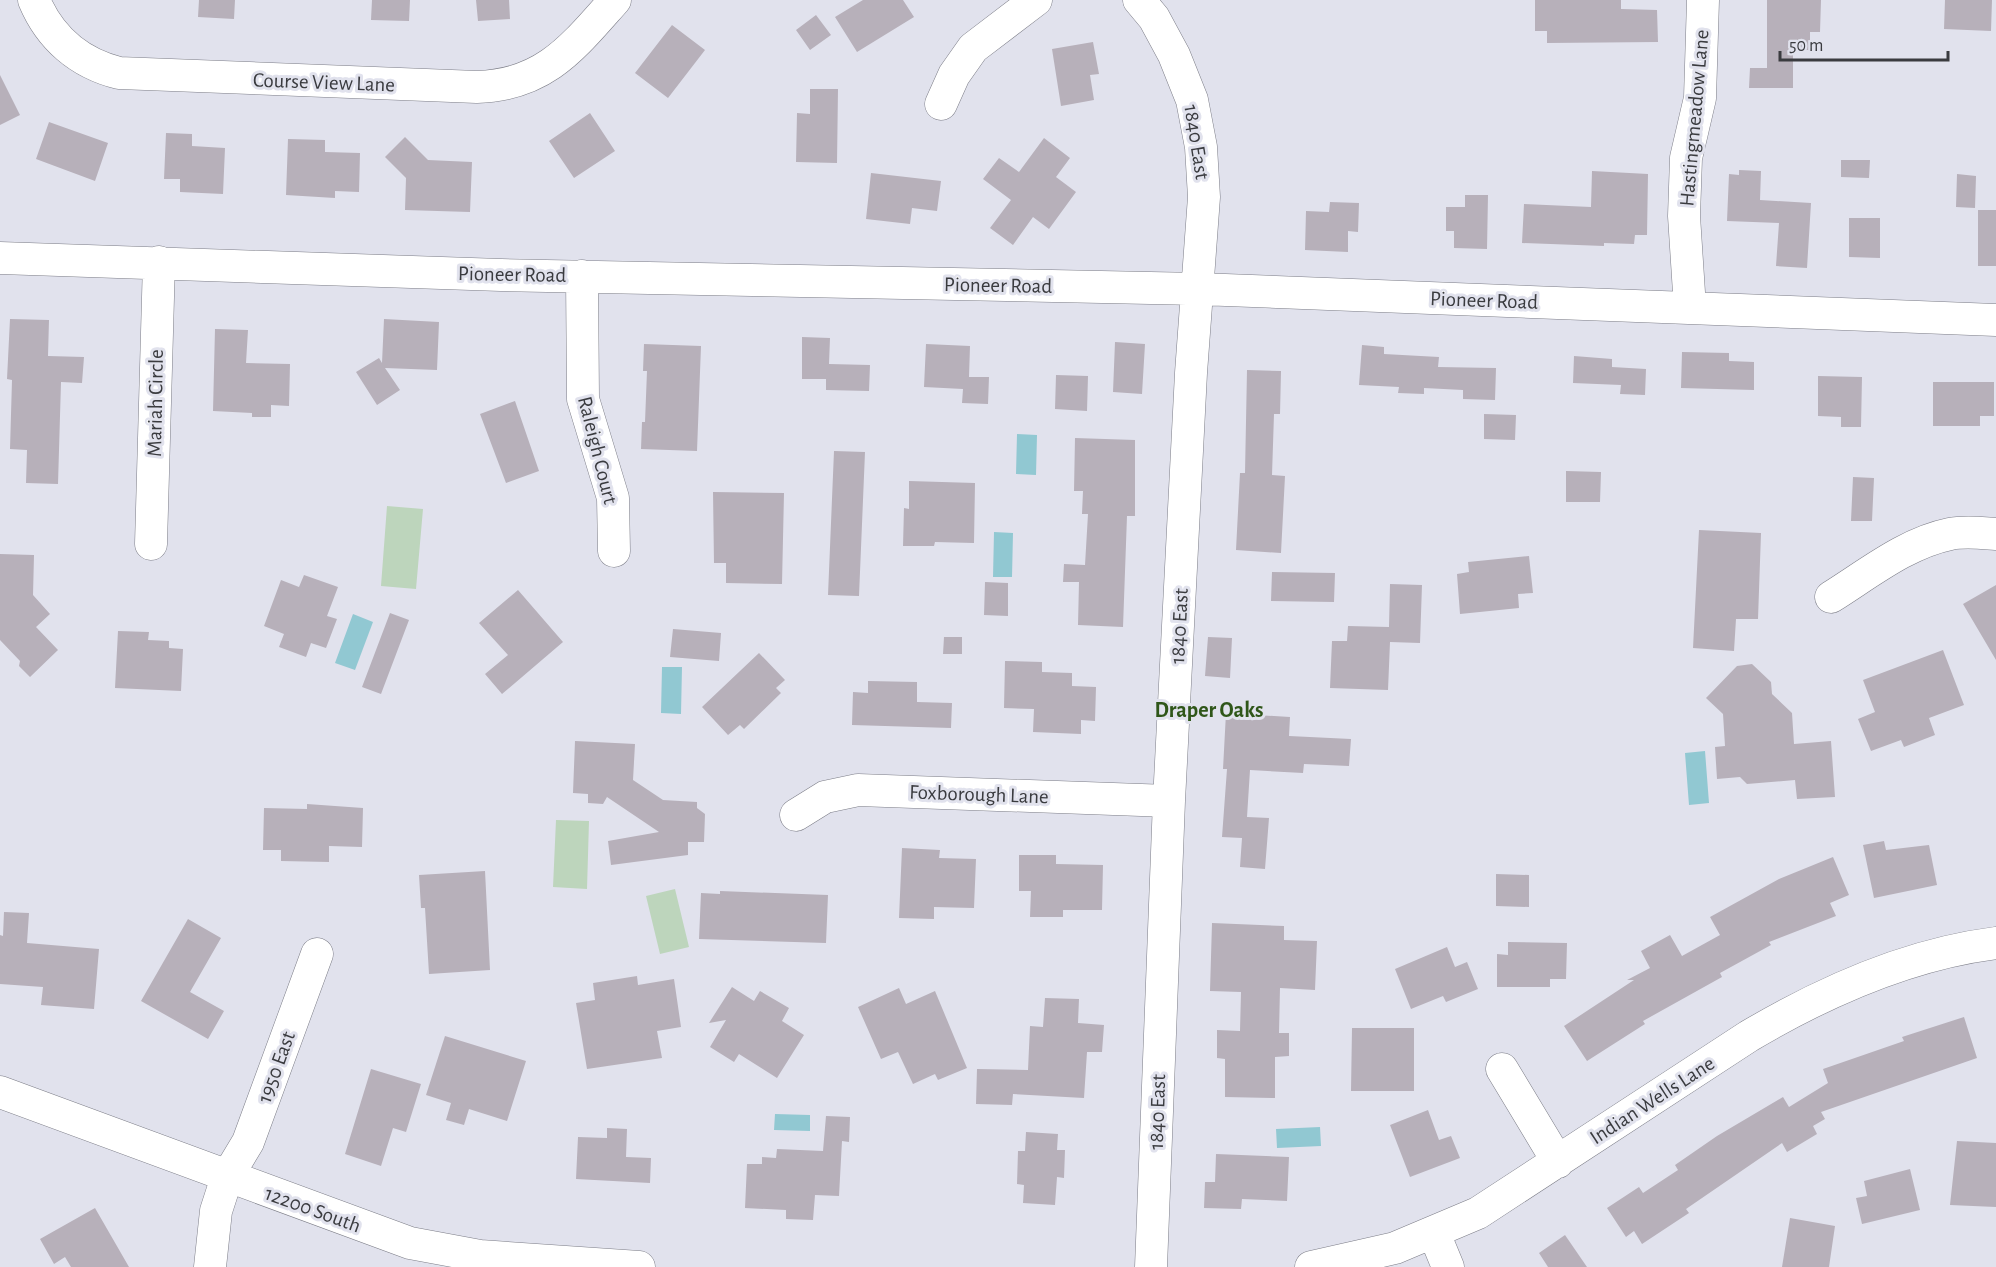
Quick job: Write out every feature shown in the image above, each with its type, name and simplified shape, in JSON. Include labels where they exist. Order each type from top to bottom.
[{"type":"street","name":"Course View Lane","points":[[34,0],[52,31],[67,48],[91,64],[119,73],[477,87],[515,83],[548,68],[576,43],[615,0]]},
{"type":"street","points":[[941,104],[954,75],[974,48],[1036,0]]},
{"type":"street","name":"1840 East","points":[[1139,0],[1154,18],[1174,55],[1192,100],[1202,147],[1204,197],[1191,373],[1180,624],[1169,801],[1151,1267]]},
{"type":"street","name":"Hastingmeadow Lane","points":[[1690,308],[1685,233],[1686,158],[1700,98],[1703,0]]},
{"type":"street","name":"Pioneer Road","points":[[0,258],[582,276],[1199,289],[1996,320]]},
{"type":"street","name":"Mariah Circle","points":[[152,544],[159,262]]},
{"type":"street","name":"Raleigh Court","points":[[582,276],[583,399],[613,498],[614,551]]},
{"type":"street","points":[[1831,597],[1911,547],[1958,533],[1996,534]]},
{"type":"street","name":"Foxborough Lane","points":[[796,815],[825,797],[858,790],[1169,801]]},
{"type":"street","name":"Indian Wells Lane","points":[[1311,1267],[1395,1248],[1478,1213],[1791,1011],[1840,987],[1943,952],[1996,943]]},
{"type":"street","name":"1950 East","points":[[210,1267],[216,1211],[227,1177],[248,1142],[317,954]]},
{"type":"street","points":[[1502,1069],[1558,1162]]},
{"type":"street","name":"12200 South","points":[[0,1092],[410,1243],[480,1256],[639,1267]]},
{"type":"street","points":[[1434,1233],[1448,1267]]},
{"type":"green space","points":[[387,506],[423,509],[416,589],[381,586]]},
{"type":"green space","points":[[556,820],[589,821],[587,889],[553,887]]},
{"type":"green space","points":[[675,889],[689,947],[660,954],[646,896]]},
{"type":"water","points":[[1017,434],[1037,435],[1036,475],[1016,474]]},
{"type":"water","points":[[994,532],[1013,533],[1012,577],[993,577]]},
{"type":"water","points":[[353,614],[373,622],[355,670],[335,663]]},
{"type":"water","points":[[662,667],[682,667],[681,714],[661,713]]},
{"type":"water","points":[[1705,751],[1709,803],[1689,805],[1685,753]]},
{"type":"water","points":[[775,1114],[810,1115],[810,1131],[774,1130]]},
{"type":"water","points":[[1320,1127],[1321,1146],[1277,1148],[1276,1129]]},
{"type":"building","points":[[199,0],[235,0],[234,19],[198,17]]},
{"type":"building","points":[[372,0],[410,0],[409,21],[371,20]]},
{"type":"building","points":[[476,0],[509,0],[510,19],[478,21]]},
{"type":"building","points":[[863,0],[903,0],[914,17],[857,52],[835,17]]},
{"type":"building","points":[[1535,0],[1621,0],[1621,9],[1657,10],[1658,42],[1547,43],[1547,31],[1535,31]]},
{"type":"building","points":[[1767,0],[1821,0],[1820,32],[1810,32],[1810,50],[1793,50],[1793,88],[1749,88],[1750,68],[1767,68]]},
{"type":"building","points":[[1945,0],[1992,0],[1991,31],[1944,29]]},
{"type":"building","points":[[816,15],[831,35],[810,50],[796,30]]},
{"type":"building","points":[[672,25],[705,50],[668,98],[635,73]]},
{"type":"building","points":[[1093,42],[1099,74],[1090,75],[1094,100],[1061,106],[1052,49]]},
{"type":"building","points":[[0,75],[20,115],[0,125]]},
{"type":"building","points":[[810,89],[838,89],[837,163],[796,162],[797,113],[810,114]]},
{"type":"building","points":[[590,113],[615,151],[574,178],[549,141]]},
{"type":"building","points":[[49,122],[108,143],[95,181],[36,159]]},
{"type":"building","points":[[166,133],[192,134],[192,146],[225,148],[223,194],[180,192],[180,179],[164,179]]},
{"type":"building","points":[[405,137],[428,160],[472,162],[470,212],[405,210],[406,178],[385,157]]},
{"type":"building","points":[[1044,138],[1070,158],[1056,177],[1076,192],[1049,229],[1033,217],[1013,245],[990,228],[1011,200],[983,179],[999,158],[1019,172]]},
{"type":"building","points":[[288,139],[325,140],[325,152],[360,153],[359,192],[335,191],[335,198],[286,195]]},
{"type":"building","points":[[1841,160],[1870,160],[1869,178],[1841,177]]},
{"type":"building","points":[[1739,170],[1761,171],[1760,200],[1811,203],[1807,268],[1776,266],[1779,223],[1727,221],[1729,174],[1739,175]]},
{"type":"building","points":[[1592,171],[1648,174],[1647,235],[1635,235],[1634,244],[1604,243],[1604,246],[1522,243],[1524,204],[1591,207]]},
{"type":"building","points":[[871,173],[941,181],[937,211],[912,208],[910,224],[866,219]]},
{"type":"building","points":[[1957,174],[1976,176],[1975,208],[1956,207]]},
{"type":"building","points":[[1465,195],[1488,195],[1487,249],[1454,248],[1454,231],[1446,231],[1446,207],[1465,207]]},
{"type":"building","points":[[1330,202],[1359,203],[1358,232],[1348,231],[1348,252],[1305,250],[1306,211],[1329,212]]},
{"type":"building","points":[[1978,210],[1996,210],[1996,266],[1978,266]]},
{"type":"building","points":[[1849,218],[1880,218],[1880,258],[1849,257]]},
{"type":"building","points":[[10,319],[49,320],[48,356],[84,357],[82,383],[61,382],[58,484],[26,483],[27,450],[10,449],[12,380],[7,379]]},
{"type":"building","points":[[384,319],[439,322],[437,370],[385,368],[400,390],[377,405],[356,372],[379,358],[382,363]]},
{"type":"building","points":[[215,329],[248,330],[246,363],[290,364],[289,406],[271,405],[271,417],[252,417],[252,413],[213,411]]},
{"type":"building","points":[[802,337],[830,338],[829,364],[870,365],[869,391],[826,390],[826,379],[802,379]]},
{"type":"building","points":[[1115,342],[1145,344],[1142,394],[1113,392]]},
{"type":"building","points":[[644,344],[701,346],[697,451],[641,449],[642,422],[645,422],[647,371],[643,371]]},
{"type":"building","points":[[926,344],[970,346],[969,377],[989,377],[988,404],[962,403],[963,389],[924,387]]},
{"type":"building","points":[[1362,345],[1384,347],[1384,354],[1439,357],[1438,367],[1496,368],[1495,400],[1463,399],[1463,390],[1424,388],[1424,394],[1398,393],[1399,387],[1359,385]]},
{"type":"building","points":[[1682,352],[1729,353],[1729,361],[1754,362],[1754,390],[1681,388]]},
{"type":"building","points":[[1574,356],[1612,359],[1612,367],[1646,369],[1645,395],[1620,394],[1621,385],[1573,383]]},
{"type":"building","points":[[1247,370],[1281,371],[1280,414],[1274,414],[1272,475],[1285,476],[1281,553],[1236,550],[1240,473],[1245,473]]},
{"type":"building","points":[[1056,375],[1088,376],[1087,411],[1055,409]]},
{"type":"building","points":[[1818,376],[1862,377],[1861,427],[1841,427],[1841,417],[1818,416]]},
{"type":"building","points":[[1933,382],[1994,382],[1994,416],[1980,416],[1980,426],[1933,426]]},
{"type":"building","points":[[515,401],[539,471],[506,483],[480,414]]},
{"type":"building","points":[[1484,414],[1516,415],[1515,440],[1484,439]]},
{"type":"building","points":[[1075,438],[1135,440],[1135,516],[1127,516],[1123,627],[1078,625],[1079,582],[1063,582],[1064,564],[1085,565],[1088,514],[1082,514],[1083,491],[1074,491]]},
{"type":"building","points":[[834,451],[865,452],[859,596],[828,595]]},
{"type":"building","points":[[1566,471],[1601,472],[1600,502],[1566,502]]},
{"type":"building","points":[[1853,477],[1874,478],[1872,521],[1851,521]]},
{"type":"building","points":[[909,481],[975,483],[974,543],[935,542],[934,546],[903,546],[904,508],[909,509]]},
{"type":"building","points":[[713,492],[784,493],[782,584],[726,583],[726,563],[714,563]]},
{"type":"building","points":[[1699,530],[1761,533],[1758,619],[1736,619],[1734,651],[1693,648]]},
{"type":"building","points":[[0,554],[34,555],[33,595],[50,614],[36,627],[58,650],[30,677],[19,666],[20,661],[0,640]]},
{"type":"building","points":[[1529,556],[1533,593],[1518,594],[1519,608],[1460,614],[1457,574],[1469,572],[1468,562]]},
{"type":"building","points":[[1272,572],[1335,573],[1334,602],[1271,601]]},
{"type":"building","points":[[304,575],[338,587],[327,616],[337,619],[326,648],[311,643],[306,657],[279,647],[284,634],[264,626],[281,580],[299,587]]},
{"type":"building","points":[[985,582],[1008,583],[1008,616],[984,615]]},
{"type":"building","points":[[1390,584],[1422,585],[1420,643],[1390,642],[1388,690],[1330,688],[1332,641],[1347,641],[1348,626],[1389,627]]},
{"type":"building","points":[[1996,585],[1996,660],[1963,604]]},
{"type":"building","points":[[518,590],[563,642],[502,694],[485,674],[508,655],[479,623]]},
{"type":"building","points":[[390,613],[409,620],[381,694],[362,687]]},
{"type":"building","points":[[673,629],[721,633],[719,661],[670,657]]},
{"type":"building","points":[[118,631],[149,632],[148,640],[169,641],[169,648],[183,649],[181,691],[115,688]]},
{"type":"building","points":[[944,637],[962,637],[962,654],[943,654]]},
{"type":"building","points":[[1208,637],[1232,638],[1230,678],[1205,676]]},
{"type":"building","points":[[1943,650],[1964,705],[1929,718],[1935,735],[1904,747],[1901,740],[1871,751],[1858,719],[1875,712],[1863,680]]},
{"type":"building","points":[[759,653],[785,680],[776,688],[781,693],[744,729],[740,725],[728,735],[702,707]]},
{"type":"building","points":[[1005,661],[1042,662],[1042,672],[1072,673],[1072,686],[1096,687],[1095,721],[1081,720],[1081,734],[1033,732],[1034,709],[1004,708]]},
{"type":"building","points":[[1752,664],[1771,682],[1772,694],[1792,713],[1794,744],[1831,741],[1835,797],[1797,799],[1795,780],[1747,784],[1740,777],[1717,779],[1715,747],[1725,746],[1723,714],[1706,698],[1737,666]]},
{"type":"building","points":[[868,681],[917,682],[917,702],[952,703],[951,728],[852,725],[853,692],[868,693]]},
{"type":"building","points":[[1226,713],[1290,717],[1289,736],[1351,739],[1349,766],[1304,764],[1303,773],[1250,770],[1247,817],[1269,818],[1265,869],[1240,867],[1242,838],[1222,837],[1227,769],[1223,769]]},
{"type":"building","points":[[575,741],[635,744],[633,780],[663,800],[697,802],[697,808],[705,814],[704,842],[688,842],[688,855],[611,865],[608,841],[659,832],[607,797],[603,804],[588,803],[588,794],[573,793]]},
{"type":"building","points":[[307,804],[363,808],[362,847],[329,846],[329,862],[281,861],[281,850],[263,850],[264,808],[307,809]]},
{"type":"building","points":[[1884,841],[1886,850],[1929,845],[1937,885],[1874,898],[1863,845]]},
{"type":"building","points":[[902,848],[940,850],[939,858],[976,859],[974,908],[934,907],[934,919],[899,918]]},
{"type":"building","points":[[1019,855],[1056,855],[1056,864],[1103,865],[1102,910],[1063,910],[1063,917],[1030,917],[1031,891],[1019,891]]},
{"type":"building","points":[[1833,857],[1849,895],[1830,903],[1836,916],[1769,942],[1771,945],[1720,973],[1722,977],[1643,1021],[1645,1024],[1587,1061],[1564,1026],[1634,980],[1627,980],[1650,968],[1641,951],[1670,935],[1682,956],[1720,935],[1710,917],[1779,879]]},
{"type":"building","points":[[485,871],[490,970],[429,974],[425,908],[421,908],[419,875]]},
{"type":"building","points":[[1496,874],[1529,875],[1529,907],[1496,906]]},
{"type":"building","points":[[720,891],[828,895],[826,943],[699,939],[701,893],[720,894]]},
{"type":"building","points":[[4,912],[29,913],[27,943],[99,949],[94,1009],[41,1005],[43,987],[0,984],[0,935],[3,936]]},
{"type":"building","points":[[188,919],[221,938],[190,992],[224,1011],[208,1039],[141,1001]]},
{"type":"building","points":[[1212,923],[1284,926],[1284,940],[1317,941],[1315,990],[1280,988],[1279,1033],[1289,1033],[1289,1056],[1275,1057],[1275,1098],[1225,1097],[1225,1059],[1217,1058],[1217,1030],[1240,1031],[1241,992],[1210,991]]},
{"type":"building","points":[[1508,942],[1567,943],[1566,979],[1550,979],[1550,987],[1497,987],[1497,954],[1508,955]]},
{"type":"building","points":[[1447,947],[1455,967],[1467,962],[1478,989],[1446,1002],[1443,996],[1411,1009],[1395,969]]},
{"type":"building","points":[[637,976],[638,985],[674,979],[681,1027],[657,1031],[662,1058],[587,1069],[576,1003],[595,1000],[593,983]]},
{"type":"building","points":[[732,987],[754,1001],[760,991],[789,1008],[782,1021],[804,1035],[777,1078],[739,1054],[734,1062],[710,1047],[726,1020],[709,1023]]},
{"type":"building","points":[[899,988],[906,1004],[935,991],[967,1068],[938,1080],[935,1074],[913,1084],[898,1052],[881,1059],[858,1007]]},
{"type":"building","points":[[1045,998],[1079,999],[1078,1023],[1104,1025],[1102,1052],[1087,1052],[1084,1098],[1013,1094],[1012,1105],[976,1104],[977,1069],[1028,1070],[1030,1026],[1043,1027]]},
{"type":"building","points":[[1964,1017],[1977,1058],[1821,1112],[1825,1119],[1813,1126],[1817,1134],[1787,1152],[1782,1143],[1686,1209],[1689,1213],[1642,1244],[1634,1231],[1626,1237],[1607,1208],[1639,1187],[1643,1193],[1678,1170],[1675,1165],[1717,1136],[1783,1097],[1789,1107],[1828,1083],[1823,1069],[1904,1041],[1902,1037]]},
{"type":"building","points":[[1352,1028],[1414,1028],[1414,1091],[1351,1091]]},
{"type":"building","points":[[445,1036],[526,1061],[507,1121],[469,1109],[464,1125],[446,1120],[451,1103],[426,1095]]},
{"type":"building","points":[[371,1069],[421,1084],[406,1132],[393,1128],[381,1166],[345,1154]]},
{"type":"building","points":[[1428,1110],[1439,1140],[1451,1136],[1460,1158],[1410,1177],[1390,1125]]},
{"type":"building","points":[[826,1116],[850,1117],[849,1142],[842,1141],[839,1196],[815,1195],[813,1220],[786,1219],[786,1210],[745,1208],[747,1164],[762,1164],[762,1157],[776,1158],[777,1149],[823,1151]]},
{"type":"building","points":[[607,1128],[627,1129],[626,1157],[651,1158],[650,1183],[576,1179],[578,1137],[607,1138]]},
{"type":"building","points":[[1026,1132],[1058,1134],[1057,1150],[1065,1150],[1064,1178],[1057,1177],[1055,1205],[1023,1203],[1024,1185],[1017,1184],[1018,1151],[1025,1151]]},
{"type":"building","points":[[1957,1141],[1996,1143],[1996,1207],[1950,1205]]},
{"type":"building","points":[[1216,1154],[1289,1157],[1287,1201],[1242,1199],[1241,1209],[1204,1208],[1205,1182],[1215,1182]]},
{"type":"building","points":[[1910,1169],[1920,1210],[1862,1224],[1856,1198],[1867,1196],[1864,1181]]},
{"type":"building","points":[[95,1208],[129,1267],[71,1267],[65,1257],[54,1264],[40,1239]]},
{"type":"building","points":[[1790,1218],[1835,1226],[1829,1267],[1782,1267]]},
{"type":"building","points":[[1565,1235],[1587,1267],[1548,1267],[1539,1253]]},
{"type":"district","name":"Draper Oaks","points":[[1209,709]]}]
